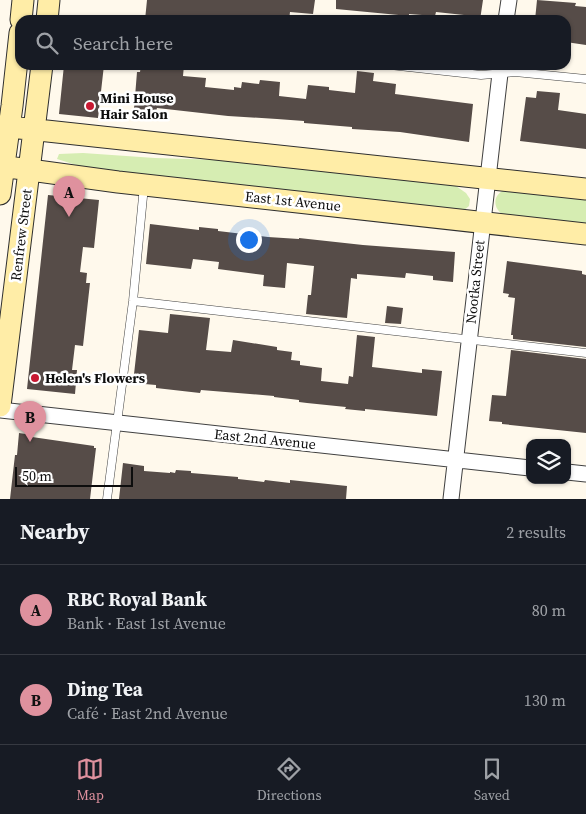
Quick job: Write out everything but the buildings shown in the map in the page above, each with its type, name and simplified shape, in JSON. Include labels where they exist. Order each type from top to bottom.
[{"type":"main road","points":[[22,15],[24,0]]},
{"type":"main road","points":[[48,15],[49,0]]},
{"type":"main road","name":"Renfrew Street","points":[[0,194],[5,127],[15,64]]},
{"type":"main road","name":"Renfrew Street","points":[[0,408],[41,70]]},
{"type":"main road","points":[[5,127],[586,189]]},
{"type":"main road","name":"East 1st Avenue","points":[[2,167],[144,185],[586,234]]},
{"type":"street","points":[[507,15],[509,0]]},
{"type":"street","name":"Nootka Street","points":[[450,499],[500,70]]},
{"type":"street","name":"East 2nd Avenue","points":[[0,408],[526,468]]},
{"type":"street","points":[[571,472],[586,474]]},
{"type":"lane","points":[[436,70],[482,75],[497,70]]},
{"type":"lane","points":[[505,70],[586,79]]},
{"type":"lane","points":[[108,499],[133,301],[144,185]]},
{"type":"lane","points":[[133,301],[586,353]]},
{"type":"green space","points":[[83,153],[224,160],[453,184],[466,193],[470,199],[469,206],[463,211],[92,170],[57,159],[59,154]]},
{"type":"green space","points":[[504,190],[586,198],[586,224],[504,215],[500,212],[495,202],[497,196]]},
{"type":"place","name":"Mini House Hair Salon","points":[[90,106]]},
{"type":"place","name":"RBC Royal Bank","points":[[69,217]]},
{"type":"place","name":"Helen's Flowers","points":[[35,378]]},
{"type":"place","name":"Ding Tea","points":[[30,442]]}]
